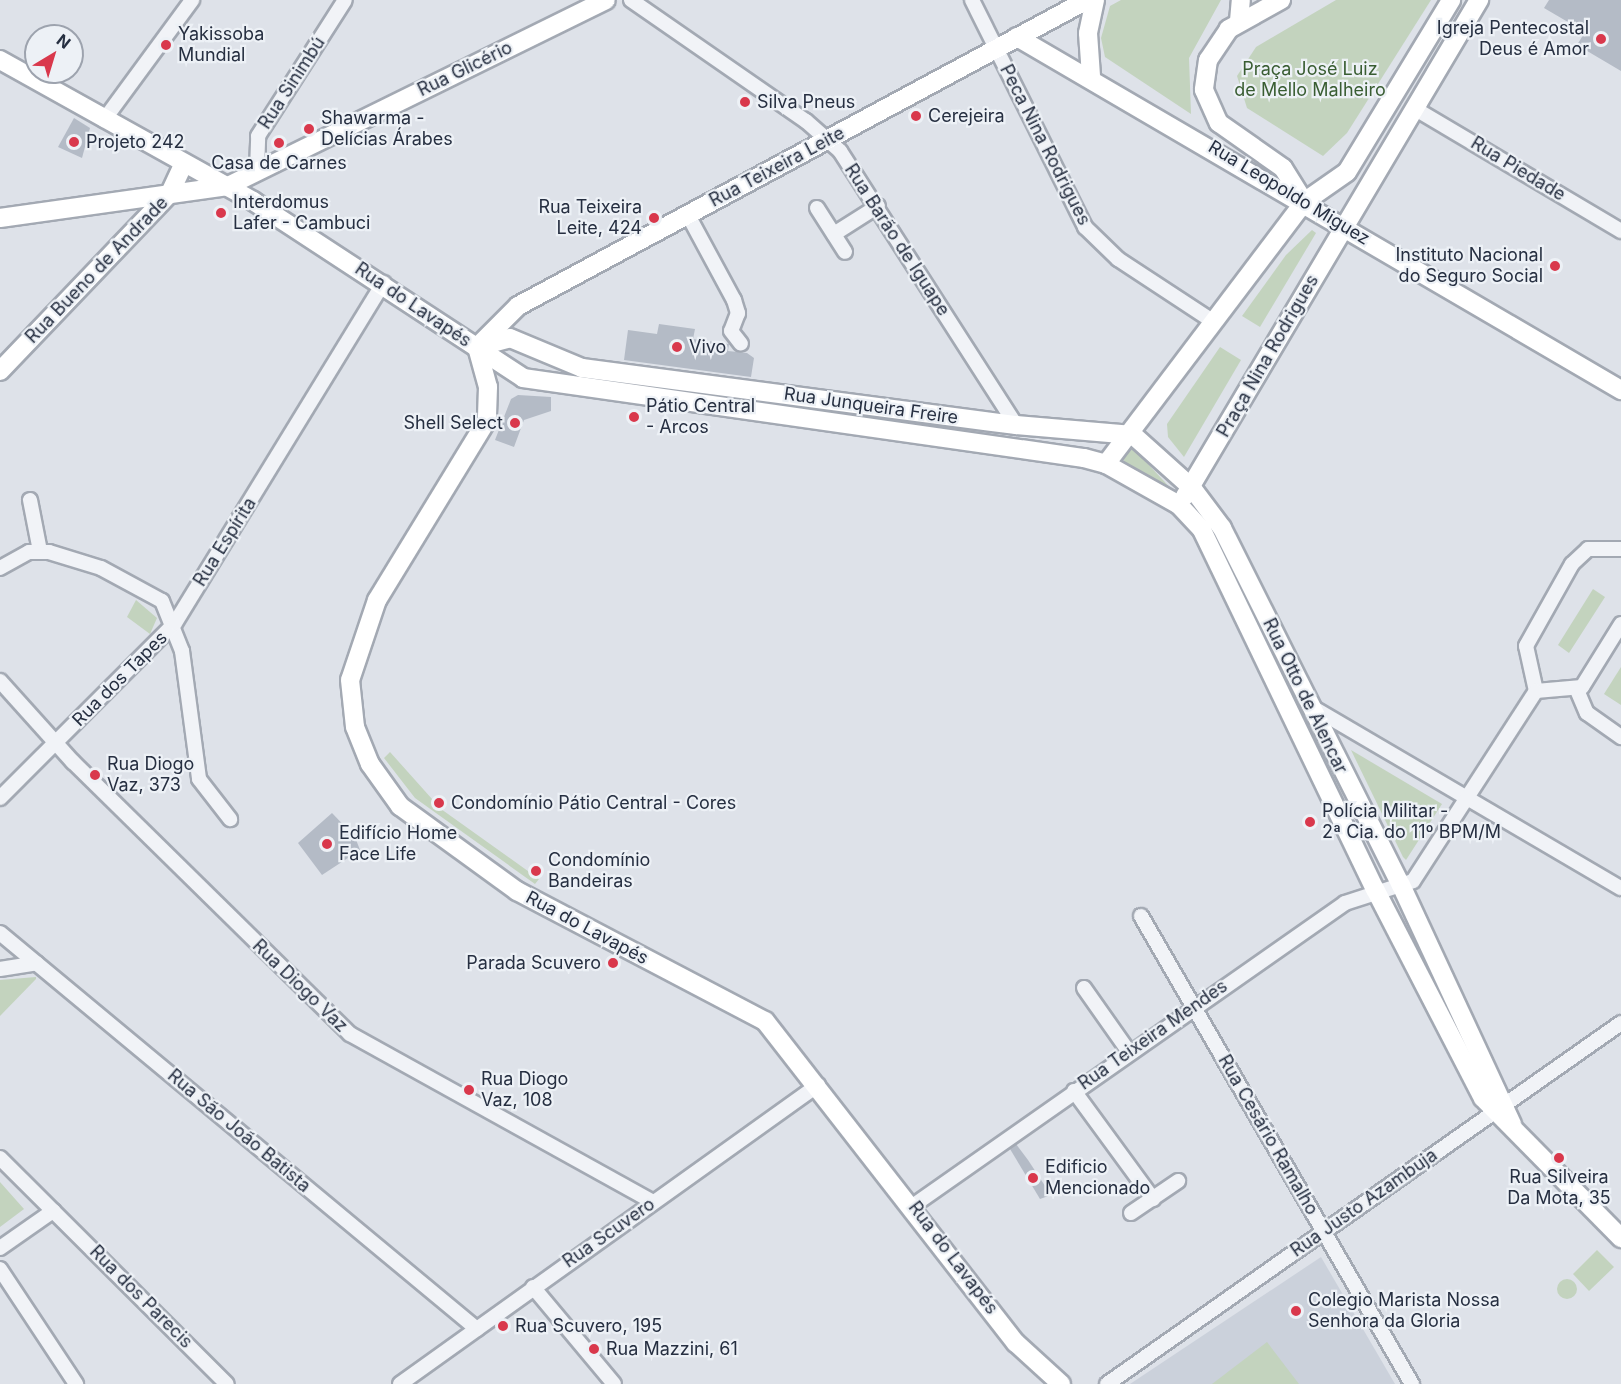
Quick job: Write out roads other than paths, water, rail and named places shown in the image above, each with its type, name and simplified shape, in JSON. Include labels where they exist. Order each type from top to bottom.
[{"type":"main road","name":"Rua Glicério","points":[[228,186],[606,0]]},
{"type":"main road","name":"Rua Teixeira Leite","points":[[477,347],[519,306],[1087,0]]},
{"type":"main road","points":[[1091,76],[1088,33],[1095,0]]},
{"type":"main road","points":[[1239,21],[1241,0]]},
{"type":"main road","points":[[1281,0],[1239,21],[1217,44],[1204,76],[1209,109],[1219,123],[1283,168],[1304,202]]},
{"type":"main road","points":[[1106,464],[1133,435],[1304,202],[1347,172],[1451,0]]},
{"type":"main road","name":"Praça Nina Rodrigues","points":[[1192,488],[1479,0]]},
{"type":"main road","name":"Rua Leopoldo Miguez","points":[[1017,37],[1091,76],[1621,390]]},
{"type":"main road","name":"Rua do Lavapés","points":[[0,60],[253,201],[383,283],[477,347],[489,387],[487,420],[377,600],[355,662],[350,704],[370,764],[400,806],[517,891],[745,1007],[784,1041],[914,1205],[1016,1343],[1061,1384]]},
{"type":"main road","points":[[1205,143],[1219,123]]},
{"type":"main road","name":"Rua Bueno de Andrade","points":[[0,371],[170,194],[184,163]]},
{"type":"main road","points":[[253,173],[253,201]]},
{"type":"main road","points":[[0,218],[228,186]]},
{"type":"main road","name":"Rua Junqueira Freire","points":[[477,347],[514,339],[564,364],[1016,425],[1133,435]]},
{"type":"main road","name":"Rua Junqueira Freire","points":[[477,347],[523,378],[725,408],[1015,446],[1106,464],[1179,505]]},
{"type":"main road","points":[[725,408],[727,387]]},
{"type":"main road","points":[[1133,435],[1192,488],[1179,505]]},
{"type":"main road","name":"Rua Otto de Alencar","points":[[1192,488],[1222,528],[1401,885],[1499,1107]]},
{"type":"main road","name":"Rua Otto de Alencar","points":[[1179,505],[1202,530],[1375,890],[1499,1107]]},
{"type":"main road","points":[[1499,1107],[1512,1124],[1621,1238]]},
{"type":"street","points":[[104,120],[192,0]]},
{"type":"street","name":"Rua Sinimbú","points":[[253,173],[258,136],[345,0]]},
{"type":"street","name":"Rua Barão de Iguape","points":[[631,0],[829,139],[878,206],[1016,425]]},
{"type":"street","name":"Peca Nina Rodrigues","points":[[972,0],[1085,227],[1118,259],[1214,322]]},
{"type":"street","name":"Rua Piedade","points":[[1414,108],[1621,231]]},
{"type":"street","points":[[834,234],[878,206]]},
{"type":"street","points":[[817,208],[845,252]]},
{"type":"street","points":[[688,215],[735,300],[738,313],[731,331],[741,344]]},
{"type":"street","name":"Rua Espírita","points":[[175,623],[383,283]]},
{"type":"street","points":[[0,568],[40,551],[30,500]]},
{"type":"street","points":[[1401,885],[1417,877],[1471,799],[1536,691],[1526,646],[1572,564],[1588,549],[1621,549]]},
{"type":"street","name":"Rua dos Tapes","points":[[0,798],[175,623],[149,591],[90,564],[40,551]]},
{"type":"street","points":[[175,623],[199,779],[230,819]]},
{"type":"street","points":[[1577,690],[1621,624]]},
{"type":"street","points":[[0,681],[56,744]]},
{"type":"street","points":[[1536,691],[1577,690]]},
{"type":"street","points":[[1577,690],[1587,713],[1621,737]]},
{"type":"street","points":[[1310,706],[1621,888]]},
{"type":"street","name":"Rua Diogo Vaz","points":[[56,744],[350,1034],[653,1202]]},
{"type":"street","name":"Rua Teixeira Mendes","points":[[914,1205],[1194,1006],[1345,903],[1375,890],[1401,885]]},
{"type":"street","name":"Rua Cesário Ramalho","points":[[1142,916],[1412,1384]]},
{"type":"street","name":"Rua São João Batista","points":[[0,933],[477,1329]]},
{"type":"street","points":[[0,969],[37,963]]},
{"type":"street","points":[[1084,988],[1129,1052]]},
{"type":"street","name":"Rua Justo Azambuja","points":[[1107,1384],[1621,1023]]},
{"type":"street","name":"Rua Scuvero","points":[[400,1384],[818,1084]]},
{"type":"street","points":[[1074,1091],[1153,1199]]},
{"type":"street","name":"Rua dos Parecis","points":[[0,1158],[227,1384]]},
{"type":"street","points":[[1131,1213],[1178,1181]]},
{"type":"street","points":[[0,1248],[53,1211]]},
{"type":"street","points":[[0,1269],[76,1384]]},
{"type":"street","points":[[533,1287],[614,1384]]},
{"type":"place","name":"Igreja Pentecostal Deus é Amor","points":[[1601,39]]},
{"type":"place","name":"Yakissoba Mundial","points":[[166,45]]},
{"type":"place","name":"Silva Pneus","points":[[745,102]]},
{"type":"place","name":"Cerejeira","points":[[916,116]]},
{"type":"place","name":"Shawarma - Delícias Árabes","points":[[309,129]]},
{"type":"place","name":"Projeto 242","points":[[74,142]]},
{"type":"place","name":"Casa de Carnes","points":[[279,143]]},
{"type":"place","name":"Interdomus Lafer - Cambuci","points":[[221,213]]},
{"type":"place","name":"Rua Teixeira Leite, 424","points":[[654,218]]},
{"type":"place","name":"Instituto Nacional do Seguro Social","points":[[1555,266]]},
{"type":"place","name":"Vivo","points":[[677,347]]},
{"type":"place","name":"Pátio Central - Arcos","points":[[634,417]]},
{"type":"place","name":"Shell Select","points":[[515,423]]},
{"type":"place","name":"Rua Diogo Vaz, 373","points":[[95,775]]},
{"type":"place","name":"Condomínio Pátio Central - Cores","points":[[439,803]]},
{"type":"place","name":"Polícia Militar - 2ª Cia. do 11º BPM/M","points":[[1310,822]]},
{"type":"place","name":"Edifício Home Face Life","points":[[327,844]]},
{"type":"place","name":"Condomínio Bandeiras","points":[[536,871]]},
{"type":"place","name":"Parada Scuvero","points":[[613,963]]},
{"type":"place","name":"Rua Diogo Vaz, 108","points":[[469,1090]]},
{"type":"place","name":"Rua Silveira Da Mota, 35","points":[[1559,1158]]},
{"type":"place","name":"Edificio Mencionado","points":[[1033,1178]]},
{"type":"place","name":"Colegio Marista Nossa Senhora da Gloria","points":[[1296,1311]]},
{"type":"place","name":"Rua Scuvero, 195","points":[[503,1326]]},
{"type":"place","name":"Rua Mazzini, 61","points":[[594,1349]]},
{"type":"park label","name":"Praça José Luiz de Mello Malheiro","points":[[1310,80]]}]
